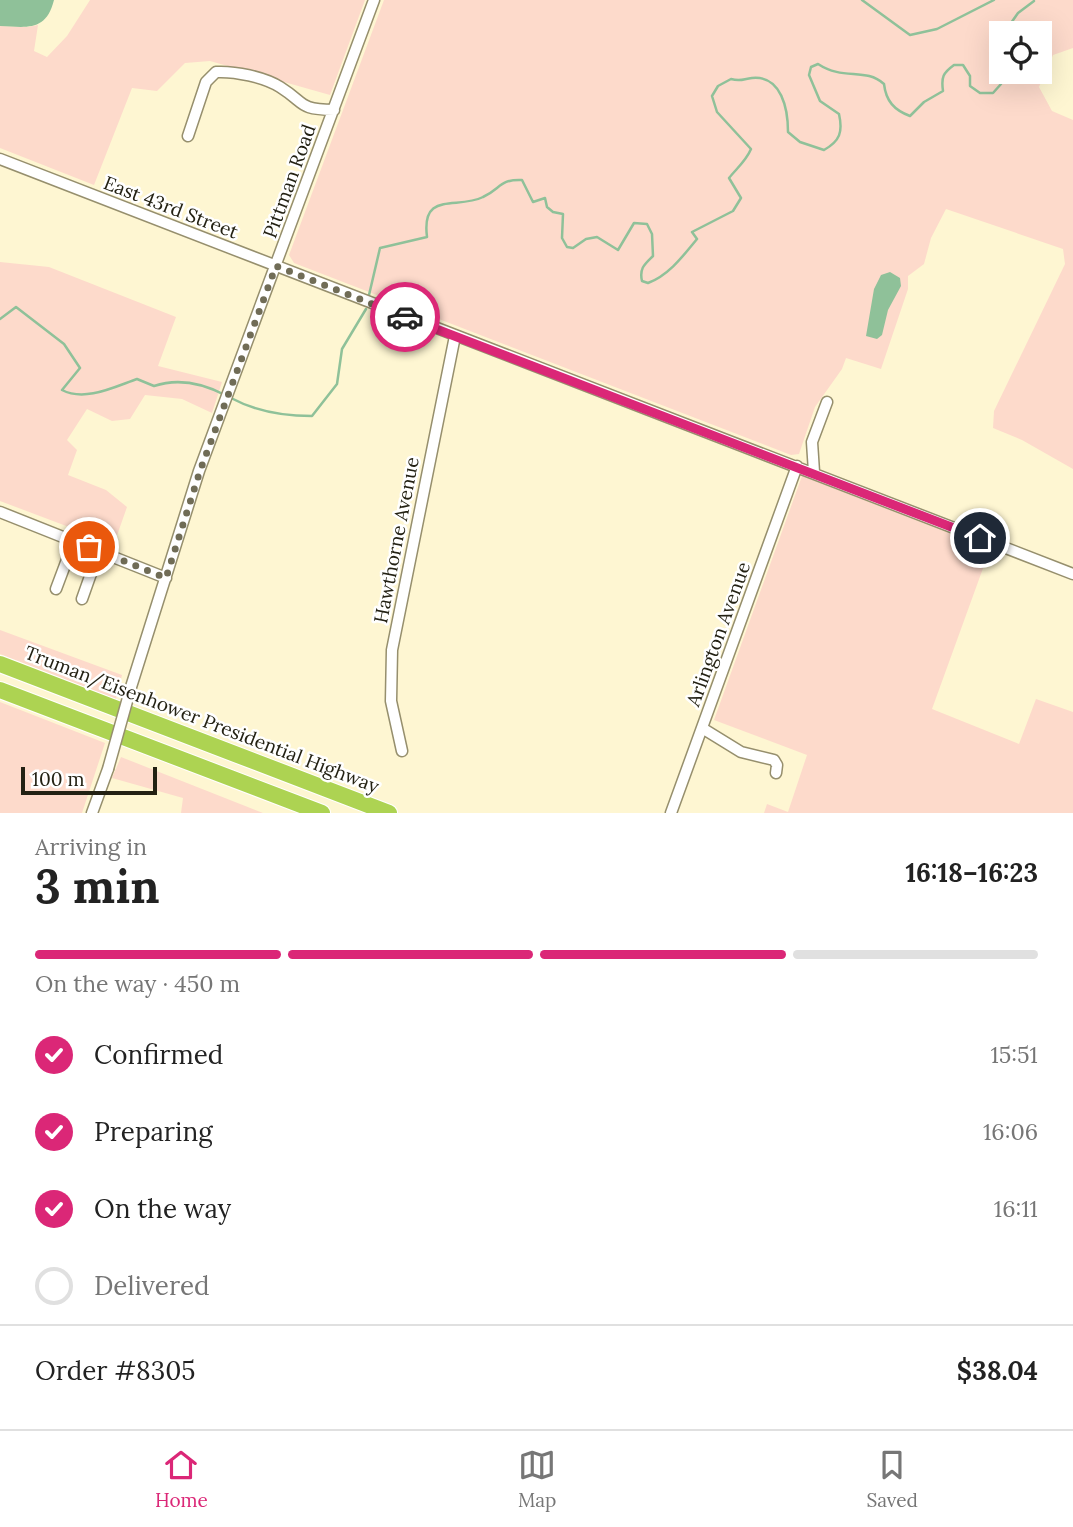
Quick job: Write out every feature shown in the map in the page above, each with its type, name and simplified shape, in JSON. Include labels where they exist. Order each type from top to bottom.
[{"type":"highway","name":"Truman/Eisenhower Presidential Highway","points":[[0,664],[389,813]]},
{"type":"highway","points":[[0,690],[322,813]]},
{"type":"street","name":"Pittman Road","points":[[92,813],[221,414],[374,0]]},
{"type":"street","points":[[188,136],[206,82],[216,72],[244,75],[280,88],[296,102],[312,110],[334,110]]},
{"type":"street","name":"East 43rd Street","points":[[0,159],[1073,574]]},
{"type":"street","name":"Hawthorne Avenue","points":[[402,751],[391,701],[392,650],[455,337]]},
{"type":"street","points":[[814,472],[812,442],[827,402]]},
{"type":"street","name":"Arlington Avenue","points":[[671,813],[797,466]]},
{"type":"street","points":[[0,512],[166,578]]},
{"type":"street","points":[[56,589],[74,541]]},
{"type":"street","points":[[82,599],[99,551]]},
{"type":"street","points":[[702,728],[741,752],[774,760],[778,765],[776,773]]},
{"type":"shaded area","points":[[0,0],[54,0],[41,23],[19,27],[0,26]]},
{"type":"shaded area","points":[[90,0],[365,0],[330,95],[210,61],[185,63],[157,91],[132,88],[94,185],[0,148],[0,26],[38,25],[34,51],[47,57],[67,36]]},
{"type":"shaded area","points":[[384,0],[1073,0],[1073,48],[1052,57],[1052,21],[989,21],[989,84],[1040,84],[1039,87],[1052,111],[1073,120],[1073,469],[1022,440],[993,428],[994,411],[1065,264],[1063,249],[946,209],[931,238],[924,264],[908,276],[908,289],[881,369],[846,358],[842,369],[815,407],[799,454],[791,455],[294,263],[289,255]]},
{"type":"shaded area","points":[[0,262],[49,267],[176,317],[158,366],[222,382],[212,413],[182,399],[145,395],[130,419],[112,421],[87,409],[67,440],[77,450],[68,475],[106,490],[127,507],[114,544],[0,501]]},
{"type":"shaded area","points":[[890,272],[900,278],[901,286],[888,310],[882,335],[877,339],[866,336],[874,289],[881,275]]},
{"type":"shaded area","points":[[802,476],[990,549],[932,709],[1019,744],[1036,699],[1073,712],[1073,813],[764,813],[767,804],[788,812],[807,755],[714,720]]},
{"type":"shaded area","points":[[0,630],[122,675],[116,699],[0,654]]},
{"type":"shaded area","points":[[0,702],[105,743],[82,813],[0,813]]},
{"type":"shaded area","points":[[121,757],[263,813],[181,813],[183,798],[112,778]]},
{"type":"waterway","points":[[862,0],[910,35],[937,29],[994,0]]},
{"type":"waterway","points":[[1012,21],[1034,1]]},
{"type":"waterway","points":[[369,295],[380,248],[427,237],[427,222],[435,207],[473,201],[514,180],[522,180],[533,202],[545,198],[547,207],[553,212],[563,214],[562,238],[567,247],[573,248],[586,239],[597,237],[618,250],[634,223],[647,224],[652,234],[653,256],[643,267],[641,277],[642,281],[648,283],[656,280],[675,264],[697,239],[692,232],[733,211],[741,198],[729,178],[751,149],[717,112],[712,96],[718,86],[731,79],[752,78],[770,82],[777,88],[785,104],[788,132],[800,142],[824,150],[837,139],[840,120],[839,114],[820,101],[809,75],[811,67],[818,64],[837,72],[877,79],[884,84],[892,104],[910,116],[924,102],[943,91],[944,76],[954,65],[963,65],[970,76],[970,86],[980,93],[993,93],[1001,84]]},
{"type":"waterway","points":[[0,319],[16,307],[64,344],[80,368],[62,390],[90,394],[137,379],[154,386],[172,382],[190,383],[225,395]]},
{"type":"waterway","points":[[231,398],[270,412],[312,416],[337,384],[342,349],[366,309]]},
{"type":"way so far","points":[[89,547],[166,578],[200,471],[276,266],[405,317]]},
{"type":"route","points":[[405,317],[980,538]]}]
